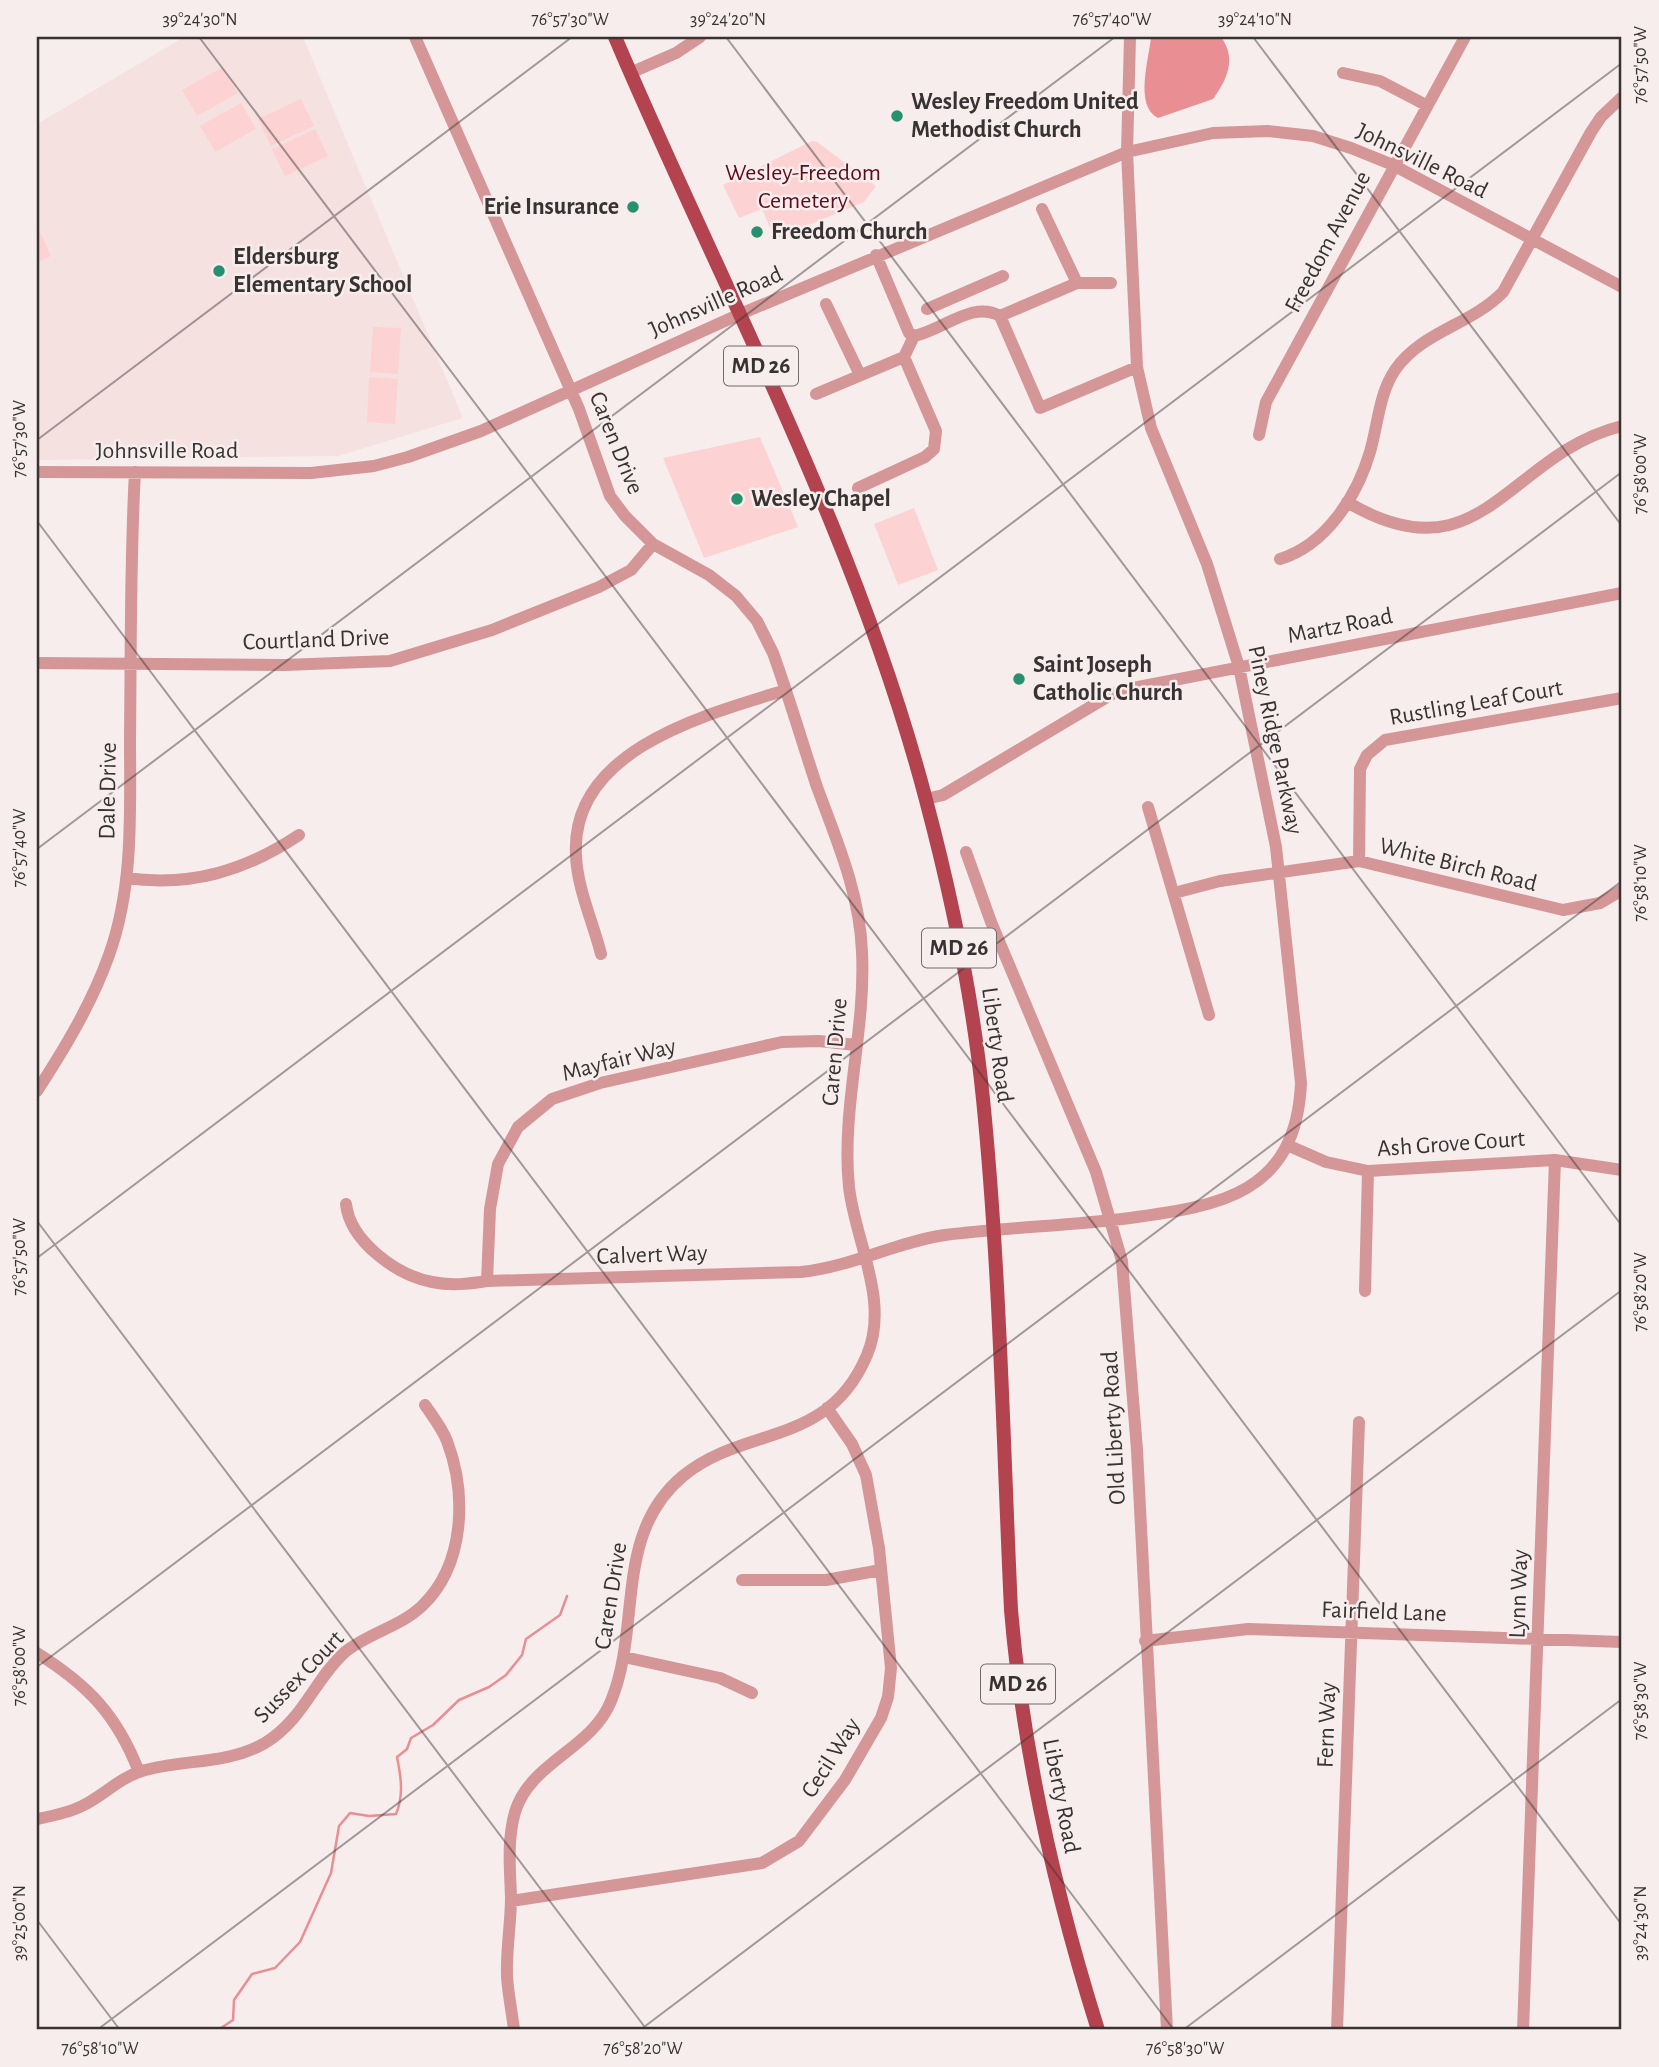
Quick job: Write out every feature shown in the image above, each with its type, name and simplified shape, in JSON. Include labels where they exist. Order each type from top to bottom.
[{"type":"main road","name":"Liberty Road","points":[[615,37],[855,582],[888,671],[926,799],[951,907],[983,1099],[1011,1610],[1020,1693],[1052,1869],[1098,2030]]},
{"type":"street","name":"Caren Drive","points":[[415,37],[571,391],[610,496],[625,516],[653,544],[709,575],[746,606],[773,653],[858,908],[863,972],[848,1165],[852,1206],[874,1294],[873,1336],[857,1374],[827,1408],[790,1431],[712,1457],[683,1476],[668,1490],[644,1528],[632,1573],[624,1657],[610,1704],[602,1719],[586,1738],[535,1778],[521,1797],[509,1853],[511,1901],[507,1973],[514,2030]]},
{"type":"street","points":[[630,73],[676,53],[700,37]]},
{"type":"street","name":"Piney Ridge Parkway","points":[[992,1230],[1112,1220],[1200,1208],[1226,1200],[1260,1178],[1287,1145],[1297,1116],[1301,1083],[1279,872],[1239,667],[1207,564],[1151,428],[1137,366],[1127,152],[1130,37]]},
{"type":"street","name":"Freedom Avenue","points":[[1259,435],[1266,402],[1426,106],[1459,39]]},
{"type":"street","points":[[1343,72],[1380,81],[1426,106]]},
{"type":"street","points":[[1280,559],[1296,555],[1318,538],[1347,502],[1369,454],[1383,393],[1395,370],[1425,339],[1493,302],[1510,283],[1591,132],[1601,117],[1621,98]]},
{"type":"street","name":"Johnsville Road","points":[[37,472],[311,473],[374,466],[453,442],[876,255],[1127,152],[1213,133],[1268,131],[1313,136],[1393,165],[1622,287]]},
{"type":"street","points":[[1042,209],[1077,283]]},
{"type":"street","points":[[876,255],[909,332],[914,336]]},
{"type":"street","points":[[927,309],[1003,276]]},
{"type":"street","points":[[816,394],[904,357],[914,336],[970,314],[982,310],[1000,316],[1077,283],[1111,282]]},
{"type":"street","points":[[961,295],[970,314]]},
{"type":"street","points":[[827,304],[860,375]]},
{"type":"street","points":[[1000,316],[1040,408],[1137,366]]},
{"type":"street","points":[[858,488],[925,457],[934,449],[936,431],[904,357]]},
{"type":"street","points":[[1347,502],[1393,526],[1429,528],[1461,523],[1493,506],[1547,460],[1580,441],[1622,426]]},
{"type":"street","name":"Dale Drive","points":[[37,1091],[81,1017],[100,977],[116,932],[126,878],[131,813],[135,472]]},
{"type":"street","name":"Courtland Drive","points":[[37,663],[284,665],[390,661],[492,630],[599,587],[631,570],[653,544]]},
{"type":"street","name":"Martz Road","points":[[926,799],[943,794],[1112,694],[1622,593]]},
{"type":"street","points":[[601,954],[576,856],[583,812],[599,782],[623,759],[671,731],[786,690]]},
{"type":"street","name":"Rustling Leaf Court","points":[[1359,862],[1360,769],[1367,755],[1385,740],[1622,698]]},
{"type":"street","points":[[1149,807],[1209,1016]]},
{"type":"street","points":[[126,878],[167,882],[212,876],[247,864],[299,835]]},
{"type":"street","name":"Old Liberty Road","points":[[966,852],[986,910],[1096,1172],[1112,1220],[1127,1293],[1167,2030]]},
{"type":"street","name":"White Birch Road","points":[[1174,893],[1220,881],[1359,862],[1554,909],[1580,909],[1600,903],[1622,890]]},
{"type":"street","name":"Mayfair Way","points":[[487,1281],[490,1209],[498,1164],[518,1127],[552,1099],[600,1083],[782,1042],[819,1041],[856,1045]]},
{"type":"street","name":"Ash Grove Court","points":[[1287,1145],[1326,1162],[1368,1171],[1555,1160],[1622,1170]]},
{"type":"street","name":"Lynn Way","points":[[1523,2030],[1555,1160]]},
{"type":"street","points":[[1364,1291],[1368,1171]]},
{"type":"street","name":"Calvert Way","points":[[346,1204],[350,1220],[365,1242],[402,1271],[419,1279],[447,1284],[801,1272],[825,1269],[919,1239],[992,1230]]},
{"type":"street","name":"Sussex Court","points":[[37,1819],[84,1805],[122,1779],[139,1772],[177,1762],[226,1758],[265,1742],[291,1723],[345,1653],[422,1606],[437,1588],[455,1550],[458,1483],[446,1438],[425,1405]]},
{"type":"street","name":"Cecil Way","points":[[511,1901],[762,1863],[799,1841],[845,1780],[886,1706],[891,1668],[881,1570],[866,1475],[849,1438],[827,1408]]},
{"type":"street","name":"Fern Way","points":[[1338,2030],[1359,1422]]},
{"type":"street","points":[[741,1580],[826,1580],[881,1570]]},
{"type":"street","name":"Fairfield Lane","points":[[1145,1641],[1248,1629],[1622,1642]]},
{"type":"street","points":[[37,1653],[79,1681],[99,1703],[128,1745],[139,1772]]},
{"type":"street","points":[[624,1657],[720,1678],[752,1693]]},
{"type":"shaded area","name":"Eldersburg Elementary School","points":[[184,37],[303,37],[463,418],[338,456],[37,460],[37,124]]},
{"type":"shaded area","points":[[1151,37],[1221,37],[1228,53],[1228,69],[1213,99],[1158,118],[1151,112],[1146,103],[1145,81]]},
{"type":"green space","points":[[223,67],[238,93],[197,116],[182,90]]},
{"type":"green space","points":[[301,99],[314,126],[271,146],[258,119]]},
{"type":"green space","points":[[241,103],[256,129],[215,152],[200,126]]},
{"type":"green space","points":[[315,129],[328,156],[285,176],[272,149]]},
{"type":"green space","name":"Wesley-Freedom Cemetery","points":[[812,141],[876,186],[864,202],[775,239],[762,209],[739,218],[723,185]]},
{"type":"green space","points":[[37,225],[51,256],[37,263]]},
{"type":"green space","points":[[373,327],[401,328],[398,374],[370,372]]},
{"type":"green space","points":[[369,377],[398,379],[395,424],[367,422]]},
{"type":"green space","points":[[760,437],[798,527],[704,558],[663,458]]},
{"type":"green space","points":[[914,508],[938,570],[898,585],[874,524]]},
{"type":"waterway","points":[[218,2030],[233,2020],[234,2000],[252,1974],[275,1968],[300,1942],[331,1873],[339,1826],[350,1813],[369,1816],[396,1814],[401,1793],[397,1757],[407,1749],[411,1738],[433,1725],[459,1700],[489,1687],[506,1675],[522,1655],[526,1639],[560,1615],[567,1596]]},
{"type":"place","name":"Wesley Freedom United Methodist Church","points":[[897,116]]},
{"type":"place","name":"Erie Insurance","points":[[633,207]]},
{"type":"place","name":"Freedom Church","points":[[757,232]]},
{"type":"place","name":"Eldersburg Elementary School","points":[[219,271]]},
{"type":"place","name":"Wesley Chapel","points":[[737,499]]},
{"type":"place","name":"Saint Joseph Catholic Church","points":[[1019,679]]}]
